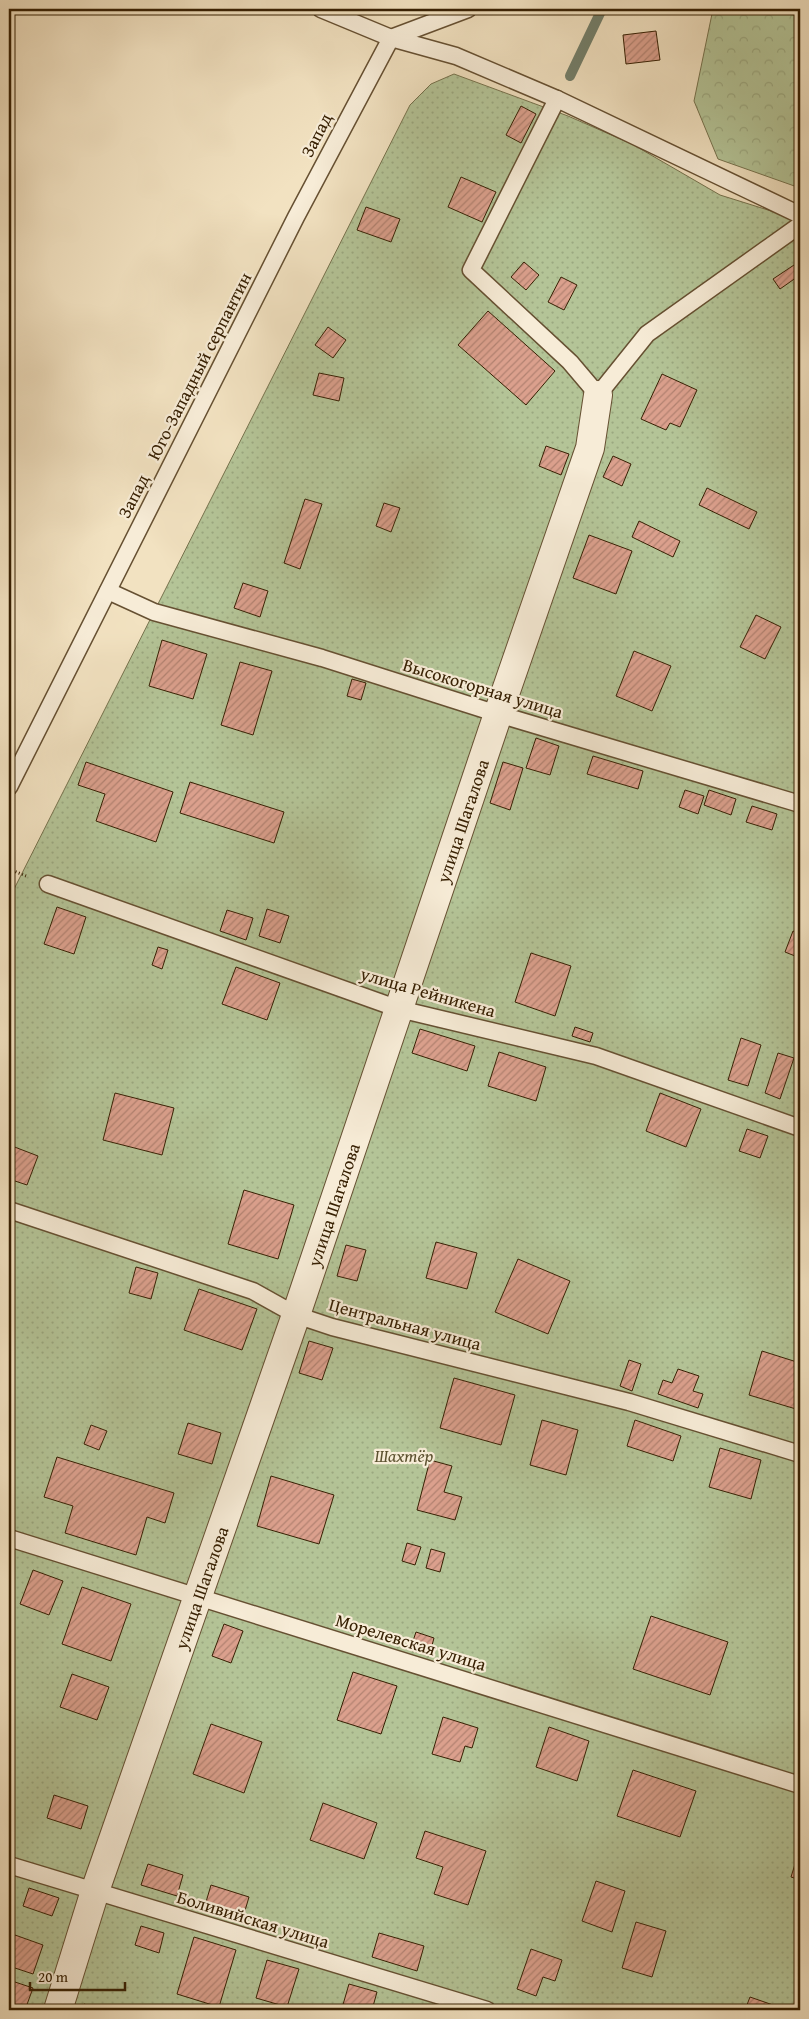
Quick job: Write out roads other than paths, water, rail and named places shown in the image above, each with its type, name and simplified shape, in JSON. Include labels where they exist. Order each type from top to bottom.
[{"type":"street","name":"улица Шагалова","points":[[58,2010],[95,1891],[296,1315],[498,714],[590,448],[598,395]]},
{"type":"lane","points":[[321,9],[391,38],[456,56],[557,99],[800,215]]},
{"type":"lane","points":[[391,38],[468,9]]},
{"type":"lane","name":"Запад","points":[[211,387],[349,114],[391,38]]},
{"type":"lane","points":[[557,99],[471,270],[570,362],[598,395],[647,334],[800,225]]},
{"type":"lane","name":"Юго-Западный серпантин","points":[[108,591],[211,387]]},
{"type":"lane","points":[[9,787],[108,591]]},
{"type":"lane","name":"Высокогорная улица","points":[[108,591],[154,612],[322,658],[498,714],[800,804]]},
{"type":"lane","name":"улица Рейникена","points":[[48,884],[399,1009],[596,1056],[800,1128]]},
{"type":"lane","name":"Центральная улица","points":[[9,1210],[253,1291],[296,1315],[341,1330],[628,1402],[800,1454]]},
{"type":"lane","name":"Морелевская улица","points":[[9,1538],[800,1785]]},
{"type":"lane","name":"Боливийская улица","points":[[9,1865],[487,2010]]},
{"type":"waterway","points":[[570,76],[602,9]]},
{"type":"park label","name":"Шахтёр","points":[[404,1455]]}]
